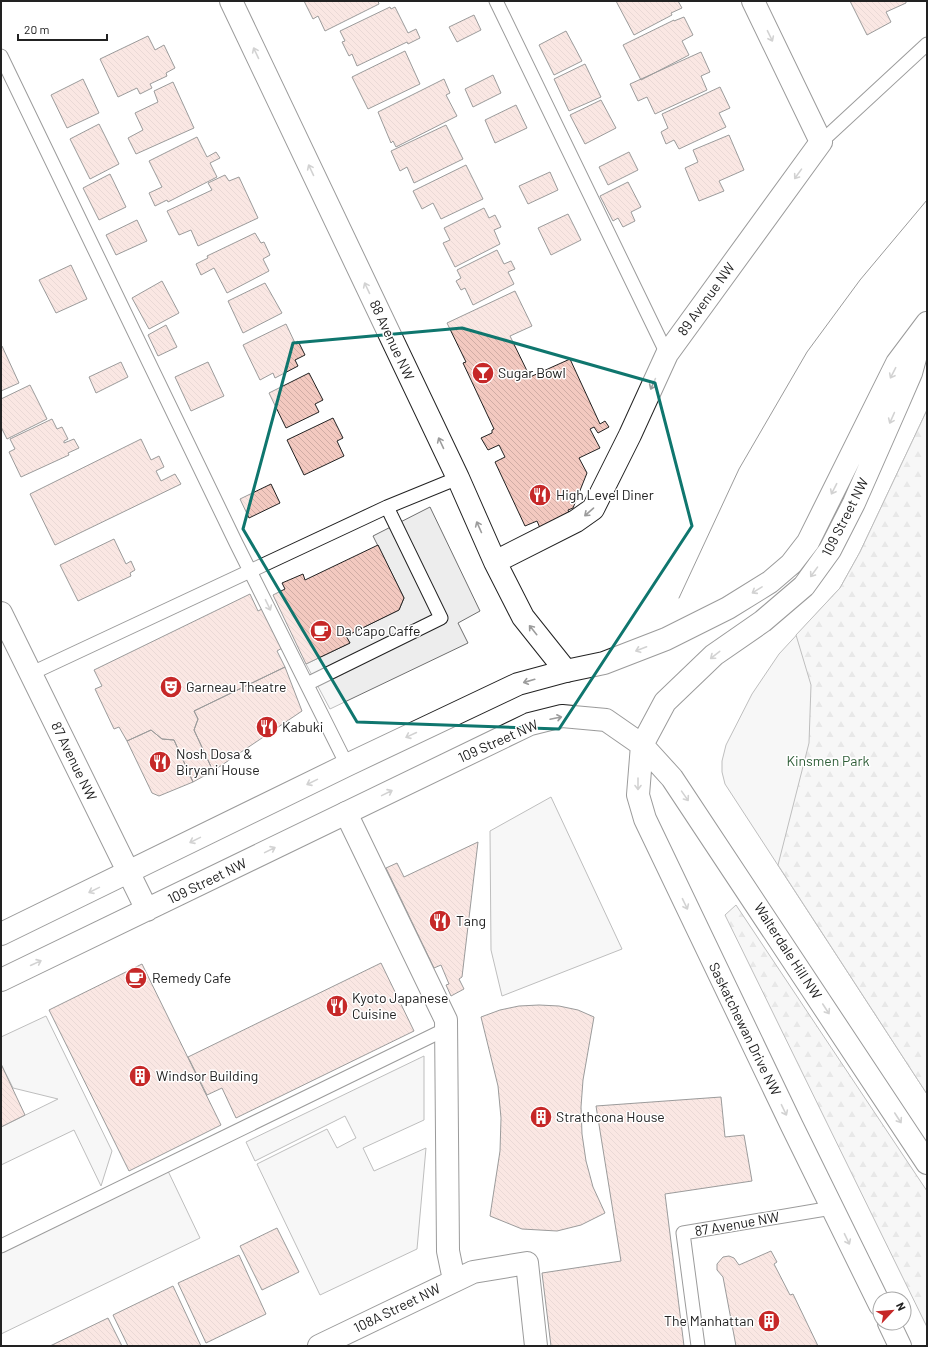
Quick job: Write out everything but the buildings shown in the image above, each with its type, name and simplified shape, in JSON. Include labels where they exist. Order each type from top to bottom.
[{"type":"main road","name":"88 Avenue NW","points":[[231,1],[458,478],[495,562],[523,617],[566,671]]},
{"type":"main road","points":[[754,1],[822,142]]},
{"type":"main road","name":"89 Avenue NW","points":[[495,562],[576,521],[593,509],[630,435],[666,354],[822,142]]},
{"type":"main road","name":"109 Street NW","points":[[1,934],[129,873],[347,765],[518,684],[566,671],[604,663],[666,639],[728,608],[770,582],[791,564],[808,542],[897,363],[925,326]]},
{"type":"main road","name":"109 Street NW","points":[[1,980],[530,724],[562,716],[584,716],[606,720],[642,745],[664,702],[714,655],[763,621],[804,586],[830,550],[854,503],[911,373],[925,326]]},
{"type":"main road","name":"87 Avenue NW","points":[[1,612],[30,674],[147,910]]},
{"type":"main road","name":"Walterdale Hill NW","points":[[642,745],[658,760],[692,806],[927,1163]]},
{"type":"main road","name":"Saskatchewan Drive NW","points":[[642,745],[638,795],[644,818],[873,1291]]},
{"type":"main road","points":[[346,813],[446,1020],[448,1244],[454,1280]]},
{"type":"main road","name":"108A Street NW","points":[[319,1346],[473,1272],[527,1263],[536,1346]]},
{"type":"main road","points":[[893,1331],[900,1346]]},
{"type":"lane","points":[[496,1],[666,354]]},
{"type":"lane","points":[[822,142],[927,44]]},
{"type":"lane","points":[[1,56],[250,570],[347,765]]},
{"type":"lane","points":[[30,674],[387,507],[458,478]]},
{"type":"lane","points":[[306,684],[441,618],[387,507]]},
{"type":"lane","points":[[1,1246],[446,1029]]},
{"type":"lane","name":"87 Avenue NW","points":[[698,1346],[683,1233],[832,1208]]},
{"type":"highlighted area","points":[[462,328],[655,383],[692,526],[559,729],[357,722],[243,529],[293,343]]},
{"type":"green space","name":"Kinsmen Park","points":[[927,410],[927,1094],[725,784],[722,772],[722,761],[726,745],[752,694],[779,654],[840,588],[860,552]]},
{"type":"green space","name":"Kinsmen Park","points":[[927,410],[927,1094],[778,865],[809,743],[811,685],[796,635],[840,588],[860,552]]},
{"type":"green space","points":[[551,797],[622,949],[502,996],[491,950],[490,831]]},
{"type":"green space","points":[[736,905],[927,1191],[927,1327],[912,1296],[912,1291],[909,1291],[725,915]]},
{"type":"shaded area","points":[[430,507],[480,611],[458,623],[468,643],[330,709],[306,664],[350,643],[346,636],[399,610],[404,598],[373,536]]},
{"type":"shaded area","points":[[46,1016],[112,1151],[101,1186],[74,1130],[1,1165],[1,1127],[58,1099],[13,1088],[1,1064],[1,1037]]},
{"type":"shaded area","points":[[424,1056],[424,1120],[363,1148],[374,1171],[426,1148],[417,1249],[320,1295],[257,1164],[327,1129],[337,1148],[356,1138],[345,1116],[255,1161],[246,1142]]},
{"type":"shaded area","points":[[168,1171],[200,1238],[1,1334],[1,1247]]},
{"type":"tram line","points":[[679,598],[739,469],[807,352],[860,280],[927,200]]},
{"type":"place","name":"Sugar Bowl","points":[[483,373]]},
{"type":"place","name":"High Level Diner","points":[[540,495]]},
{"type":"place","name":"Da Capo Caffe","points":[[321,631]]},
{"type":"place","name":"Garneau Theatre","points":[[171,687]]},
{"type":"place","name":"Kabuki","points":[[267,727]]},
{"type":"place","name":"Nosh Dosa & Biryani House","points":[[160,762]]},
{"type":"place","name":"Tang","points":[[440,921]]},
{"type":"place","name":"Remedy Cafe","points":[[136,978]]},
{"type":"place","name":"Kyoto Japanese Cuisine","points":[[337,1006]]},
{"type":"place","name":"Windsor Building","points":[[140,1076]]},
{"type":"place","name":"Strathcona House","points":[[541,1117]]},
{"type":"place","name":"The Manhattan","points":[[769,1321]]}]
